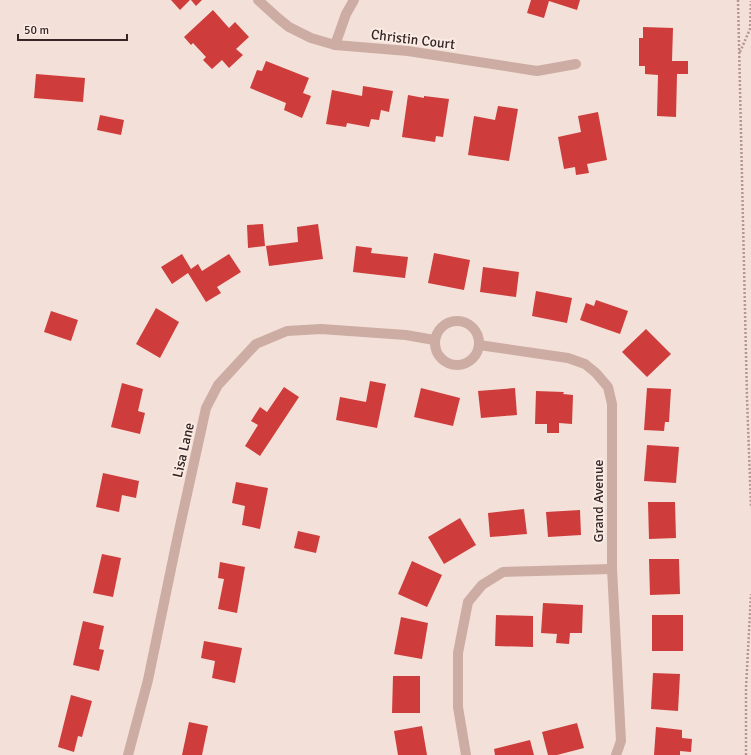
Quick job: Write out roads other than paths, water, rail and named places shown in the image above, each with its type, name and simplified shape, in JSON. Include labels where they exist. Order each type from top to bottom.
[{"type":"street","name":"Christin Court","points":[[258,0],[289,27],[311,38],[335,45],[408,51],[537,71],[576,64]]},
{"type":"street","points":[[335,45],[346,14],[354,0]]},
{"type":"street","points":[[452,321],[461,321],[468,323],[474,328],[479,338],[479,345],[477,353],[472,360],[466,364],[455,366],[447,364],[440,359],[436,352],[434,340],[439,329],[445,324],[452,321]]},
{"type":"street","name":"Lisa Lane","points":[[128,755],[148,680],[206,408],[218,385],[256,344],[287,332],[321,329],[406,335],[434,340]]},
{"type":"street","name":"Grand Avenue","points":[[479,345],[568,358],[585,364],[596,373],[608,387],[612,404],[612,569],[621,741],[616,755]]},
{"type":"street","points":[[466,755],[458,707],[458,653],[468,602],[482,585],[503,572],[612,569]]}]
